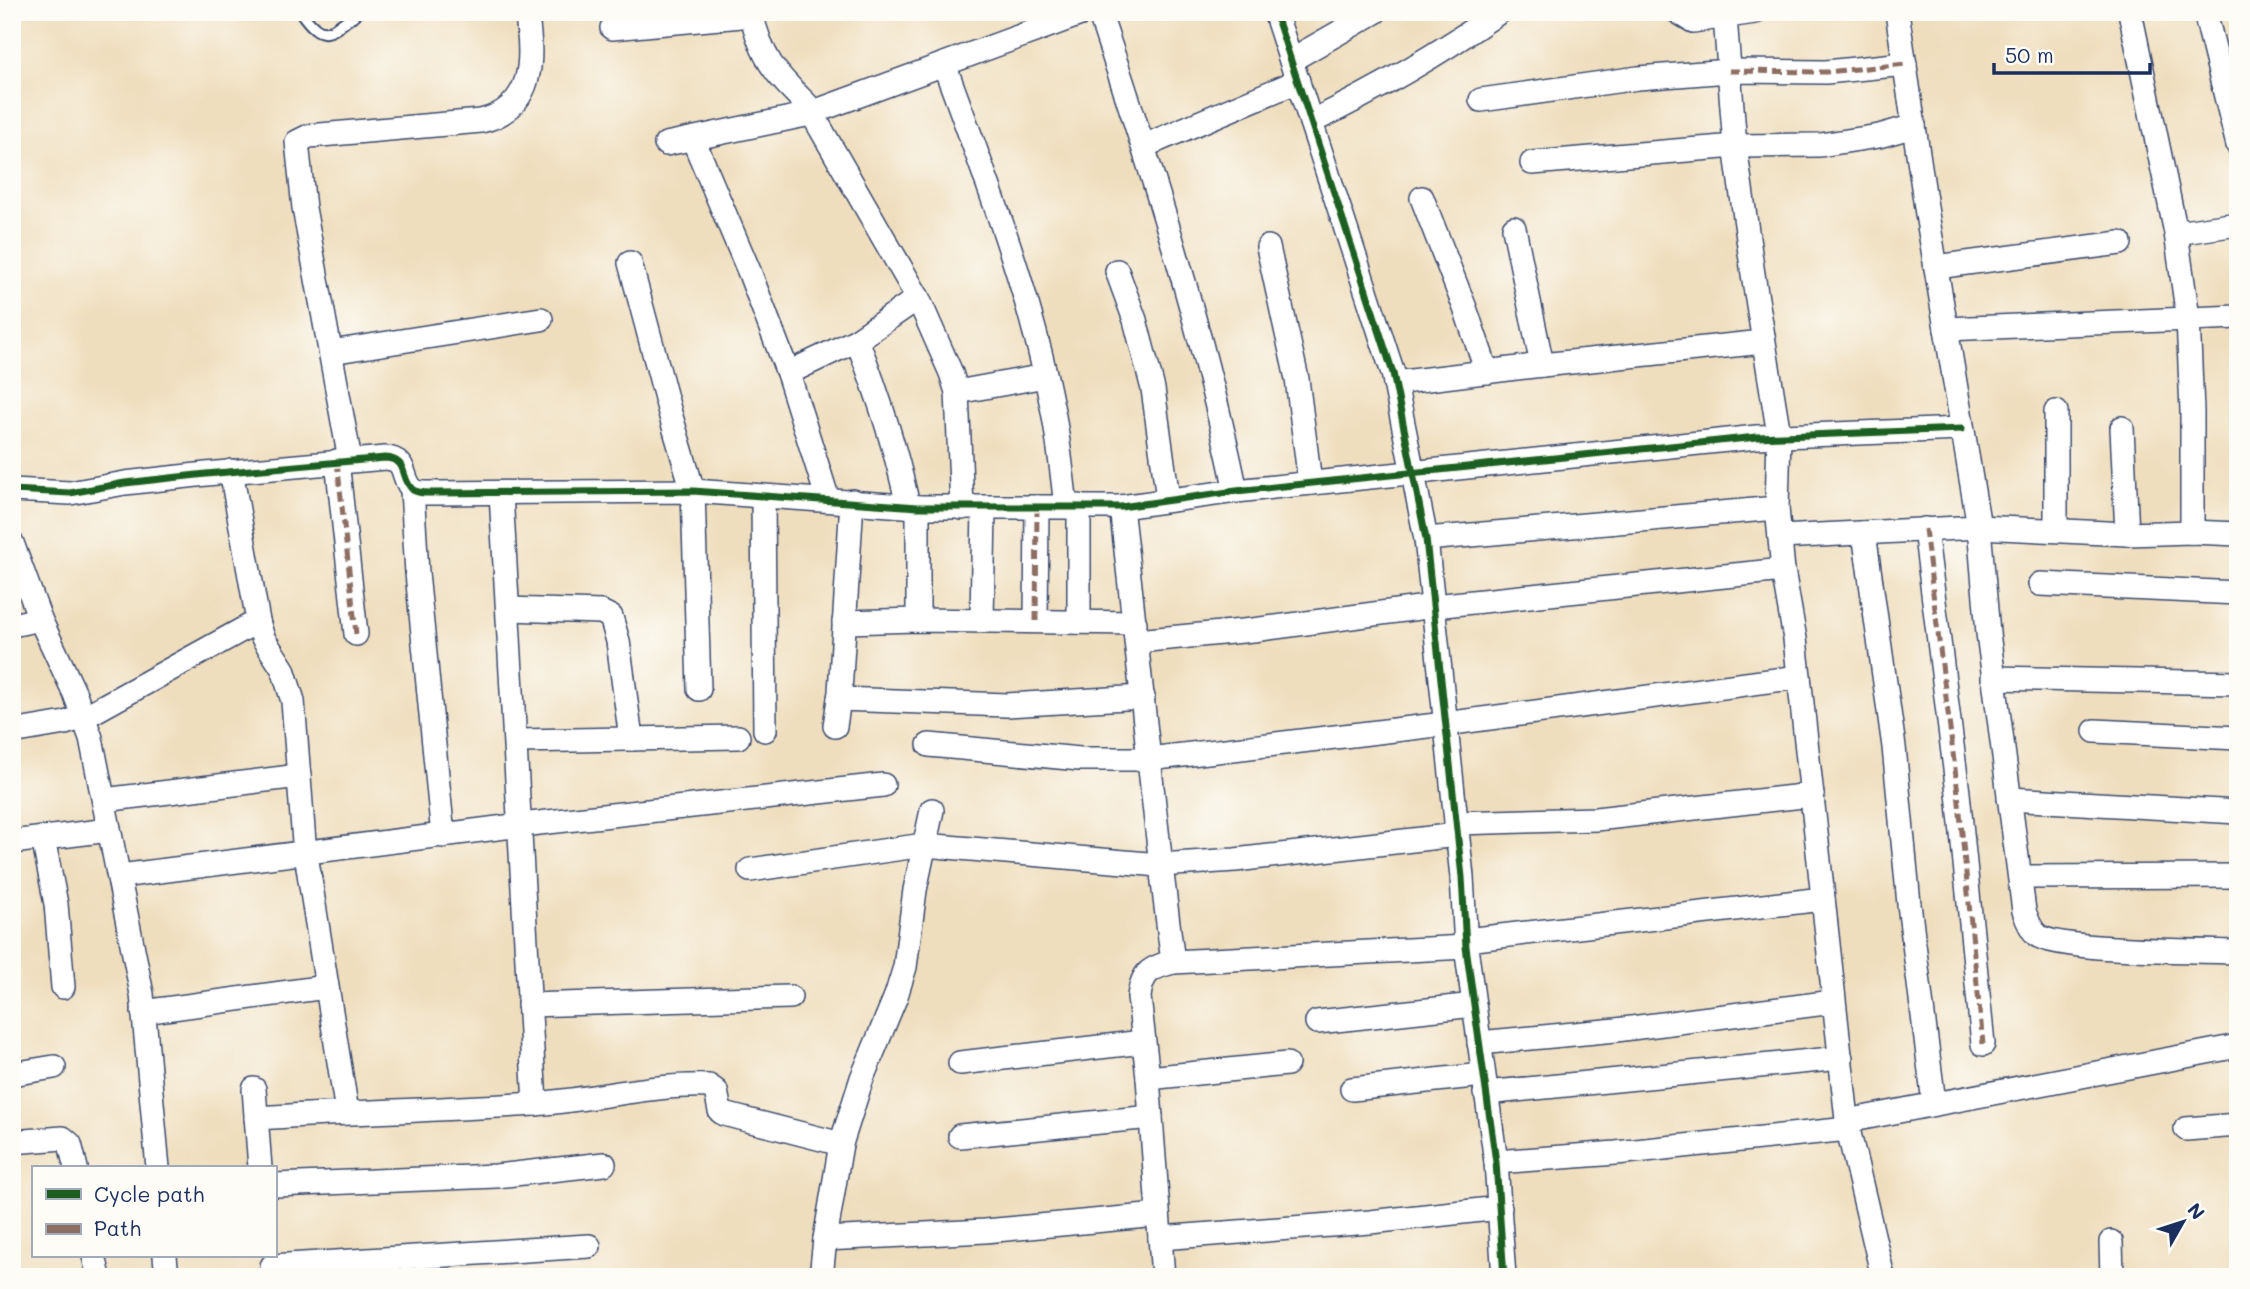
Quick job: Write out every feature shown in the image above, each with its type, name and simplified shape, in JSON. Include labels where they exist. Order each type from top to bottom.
[{"type":"street","points":[[356,634],[344,461],[331,352],[304,208],[297,142],[309,136],[481,121],[505,111],[516,101],[526,84],[531,45],[526,12]]},
{"type":"street","points":[[666,145],[815,113],[1086,12]]},
{"type":"street","points":[[1099,12],[1144,146],[1218,402],[1236,491]]},
{"type":"street","points":[[1275,12],[1395,383],[1426,539],[1457,829],[1466,943],[1496,1162],[1504,1277]]},
{"type":"street","points":[[1144,146],[1294,71],[1375,12]]},
{"type":"street","points":[[1311,122],[1365,96],[1440,53],[1499,12]]},
{"type":"street","points":[[1678,12],[1693,21],[1755,12]]},
{"type":"street","points":[[1897,12],[1979,527],[1993,678],[2024,911],[2028,923],[2038,936],[2046,939],[2117,948],[2238,952]]},
{"type":"street","points":[[2130,12],[2176,233],[2188,318],[2192,411],[2192,532]]},
{"type":"street","points":[[2205,12],[2238,145]]},
{"type":"street","points":[[612,28],[751,14],[766,60],[815,113],[815,121],[918,298],[951,373],[957,392],[973,508],[982,621]]},
{"type":"street","points":[[1725,17],[1735,146],[1779,435],[1777,508],[1783,570],[1795,639],[1847,1125],[1883,1277]]},
{"type":"street","points":[[944,64],[1002,222],[1045,376],[1073,506],[1079,622]]},
{"type":"street","points":[[1481,100],[1638,78],[1729,71],[1826,72],[1905,64]]},
{"type":"street","points":[[1532,163],[1735,146],[1831,144],[1879,136],[1914,126]]},
{"type":"street","points":[[693,139],[749,271],[788,373],[828,500]]},
{"type":"street","points":[[1422,198],[1465,307],[1487,372]]},
{"type":"street","points":[[2176,233],[2238,224]]},
{"type":"street","points":[[1514,228],[1542,365]]},
{"type":"street","points":[[1936,267],[2120,243]]},
{"type":"street","points":[[1268,247],[1297,379],[1310,483]]},
{"type":"street","points":[[630,263],[693,491],[699,689]]},
{"type":"street","points":[[1117,271],[1135,320],[1153,389],[1168,499]]},
{"type":"street","points":[[788,373],[857,340],[918,298]]},
{"type":"street","points":[[1946,329],[2238,317]]},
{"type":"street","points":[[331,352],[541,319]]},
{"type":"street","points":[[857,340],[913,506],[918,620]]},
{"type":"street","points":[[1395,383],[1763,342]]},
{"type":"street","points":[[957,392],[1045,376]]},
{"type":"street","points":[[2056,412],[2056,530]]},
{"type":"street","points":[[2122,428],[2127,534]]},
{"type":"street","points":[[412,489],[436,494],[693,491],[913,506],[1121,507],[1236,491],[1779,435],[1962,429]]},
{"type":"street","points":[[12,490],[70,493],[125,483],[231,471],[385,458],[397,460],[412,489],[417,573],[443,835]]},
{"type":"street","points":[[231,471],[258,621],[263,638],[283,669],[293,701],[305,853],[347,1112]]},
{"type":"street","points":[[501,493],[517,741],[535,1104]]},
{"type":"street","points":[[763,496],[765,730]]},
{"type":"street","points":[[835,726],[852,501]]},
{"type":"street","points":[[1036,621],[1037,507]]},
{"type":"street","points":[[1121,507],[1173,962]]},
{"type":"street","points":[[1426,539],[1777,508]]},
{"type":"street","points":[[1780,537],[1979,527],[2127,534],[2238,534]]},
{"type":"street","points":[[1925,529],[1958,793],[1983,1044]]},
{"type":"street","points":[[1864,533],[1885,695],[1895,747],[1909,904],[1934,1104]]},
{"type":"street","points":[[12,543],[40,619],[91,738],[120,876],[144,1012],[158,1166]]},
{"type":"street","points":[[844,622],[1036,621],[1079,622],[1136,632],[1253,631],[1434,606],[1783,570]]},
{"type":"street","points":[[2040,584],[2238,593]]},
{"type":"street","points":[[508,609],[601,612],[611,617],[618,641],[632,739]]},
{"type":"street","points":[[12,625],[40,619]]},
{"type":"street","points":[[12,732],[84,717],[258,621]]},
{"type":"street","points":[[929,745],[1080,759],[1149,759],[1799,677]]},
{"type":"street","points":[[1993,678],[2238,683]]},
{"type":"street","points":[[839,699],[1007,705],[1143,696]]},
{"type":"street","points":[[2095,731],[2238,738]]},
{"type":"street","points":[[517,741],[738,737]]},
{"type":"street","points":[[104,800],[299,776]]},
{"type":"street","points":[[120,876],[521,825],[883,785]]},
{"type":"street","points":[[750,870],[924,845],[1160,865],[1235,860],[1457,829],[1596,819],[1812,795]]},
{"type":"street","points":[[2009,799],[2238,811]]},
{"type":"street","points":[[821,1277],[841,1144],[862,1077],[896,996],[905,967],[915,890],[932,810]]},
{"type":"street","points":[[12,842],[109,830]]},
{"type":"street","points":[[43,838],[56,904],[64,987]]},
{"type":"street","points":[[2020,877],[2238,876]]},
{"type":"street","points":[[1163,1277],[1139,996],[1141,983],[1146,974],[1155,967],[1173,962],[1466,943],[1823,899]]},
{"type":"street","points":[[144,1012],[326,987]]},
{"type":"street","points":[[529,1005],[790,997]]},
{"type":"street","points":[[1479,1043],[1616,1030],[1833,1002]]},
{"type":"street","points":[[1318,1022],[1474,1005]]},
{"type":"street","points":[[960,1063],[1143,1042]]},
{"type":"street","points":[[1496,1162],[1616,1153],[1847,1125],[1934,1104],[2238,1046]]},
{"type":"street","points":[[1352,1089],[1484,1084],[1840,1058]]},
{"type":"street","points":[[1148,1078],[1287,1064]]},
{"type":"street","points":[[12,1074],[54,1067]]},
{"type":"street","points":[[256,1118],[535,1104],[654,1089],[709,1086],[716,1091],[720,1109],[724,1114],[841,1144]]},
{"type":"street","points":[[254,1089],[260,1166]]},
{"type":"street","points":[[960,1136],[1151,1117]]},
{"type":"street","points":[[2186,1129],[2238,1125]]},
{"type":"street","points":[[12,1142],[62,1138],[70,1144],[76,1166]]},
{"type":"street","points":[[276,1185],[496,1176],[604,1164]]},
{"type":"street","points":[[1160,1238],[1370,1222],[1500,1208]]},
{"type":"street","points":[[825,1238],[985,1231],[1158,1215]]},
{"type":"street","points":[[2111,1242],[2112,1277]]},
{"type":"street","points":[[272,1266],[589,1246]]},
{"type":"street","points":[[94,1258],[99,1277]]},
{"type":"street","points":[[165,1258],[167,1277]]},
{"type":"lane","points":[[300,12],[312,27],[320,33],[327,33],[358,12]]},
{"type":"marked path","points":[[1729,71],[1826,72],[1905,64]]},
{"type":"marked path","points":[[337,461],[356,634]]},
{"type":"marked path","points":[[1036,621],[1037,507]]},
{"type":"marked path","points":[[1925,529],[1958,793],[1983,1044]]},
{"type":"cycle path","points":[[1275,12],[1393,373],[1426,539],[1462,877],[1466,947],[1496,1162],[1504,1277]]},
{"type":"cycle path","points":[[12,490],[70,493],[125,483],[385,458],[398,462],[409,486],[424,493],[693,491],[918,507],[1121,507],[1236,491],[1757,437],[1962,429]]}]
